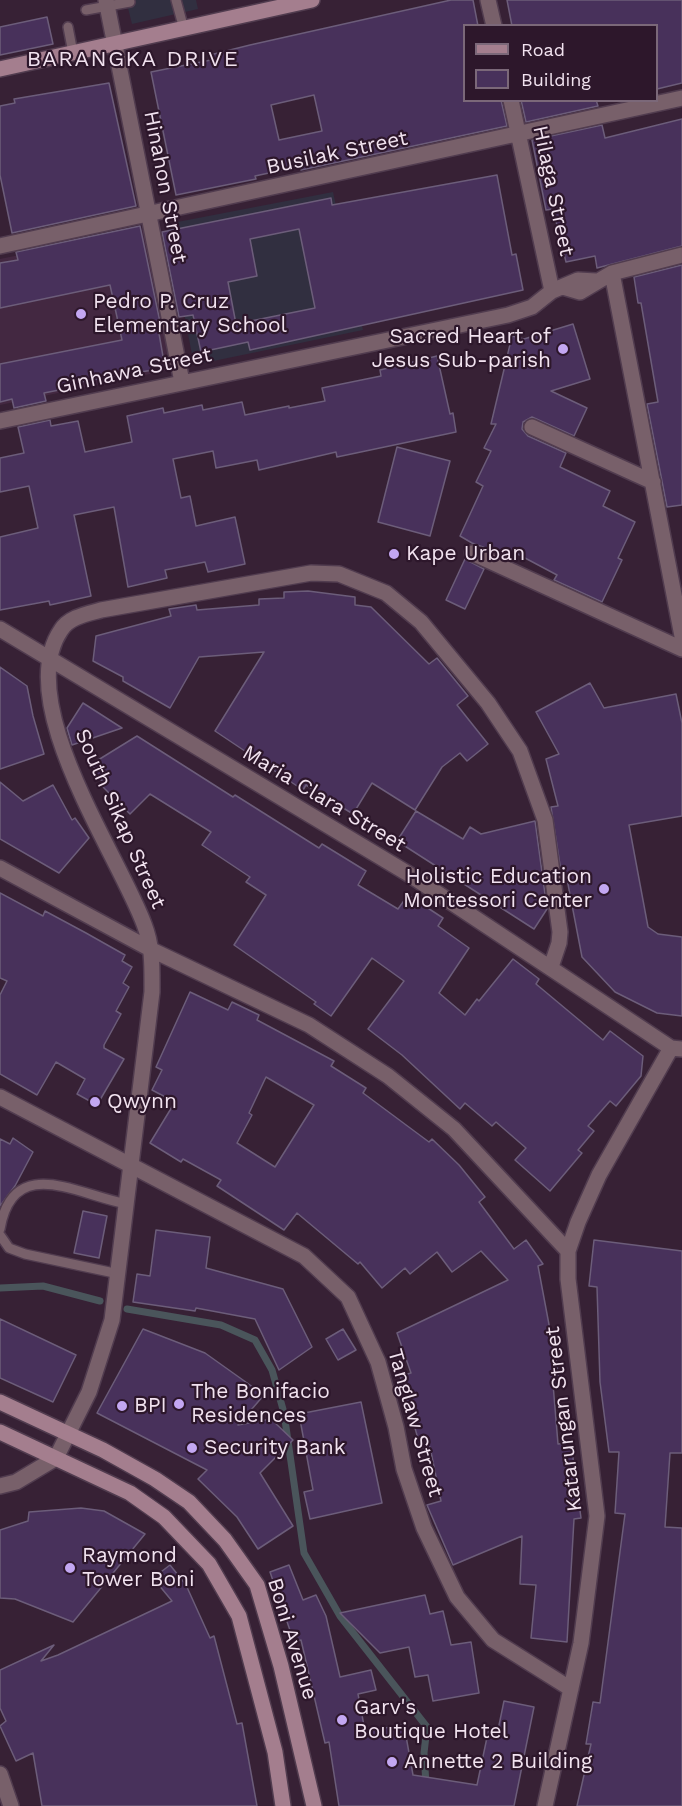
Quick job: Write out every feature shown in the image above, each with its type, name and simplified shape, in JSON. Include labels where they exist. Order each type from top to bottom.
[{"type":"main road","points":[[0,69],[312,0]]},
{"type":"main road","name":"Boni Avenue","points":[[0,1402],[122,1460],[189,1502],[225,1540],[257,1585],[281,1666],[314,1806]]},
{"type":"main road","name":"Boni Avenue","points":[[0,1432],[138,1499],[164,1517],[208,1564],[239,1616],[275,1752],[283,1806]]},
{"type":"street","points":[[488,0],[494,24]]},
{"type":"street","name":"Hinahon Street","points":[[106,3],[182,382]]},
{"type":"street","name":"Busilak Street","points":[[0,246],[150,216],[682,98]]},
{"type":"street","name":"Hilaga Street","points":[[511,102],[558,289]]},
{"type":"street","points":[[558,289],[580,292],[612,273],[682,255]]},
{"type":"street","points":[[612,273],[682,636]]},
{"type":"street","name":"Ginhawa Street","points":[[0,421],[508,315],[532,307],[558,289]]},
{"type":"street","points":[[532,427],[653,482]]},
{"type":"street","points":[[472,553],[682,649]]},
{"type":"street","name":"South Sikap Street","points":[[56,1458],[89,1392],[112,1320],[152,992],[152,950],[136,906],[70,769],[59,740],[48,678],[49,660],[61,630],[75,618],[101,610],[311,573],[339,574],[386,592],[422,622],[488,703],[520,751],[545,820],[560,932],[551,967]]},
{"type":"street","name":"Maria Clara Street","points":[[0,629],[407,873],[677,1048]]},
{"type":"street","points":[[0,868],[152,950],[309,1025],[388,1076],[454,1129],[568,1251]]},
{"type":"street","name":"Katarungan Street","points":[[545,1806],[581,1643],[597,1516],[568,1279],[568,1251],[599,1175],[677,1048]]},
{"type":"street","name":"Tanglaw Street","points":[[0,1096],[304,1256],[348,1297],[378,1362],[396,1427],[404,1469],[424,1528],[457,1597],[493,1640],[571,1689]]},
{"type":"street","points":[[0,1486],[16,1482],[56,1458]]},
{"type":"street","points":[[0,1774],[11,1806]]},
{"type":"lane","points":[[176,0],[183,29]]},
{"type":"lane","points":[[86,10],[106,3],[130,2]]},
{"type":"lane","points":[[68,27],[73,53]]},
{"type":"lane","points":[[0,1229],[11,1199],[16,1193],[35,1183],[49,1184],[127,1204]]},
{"type":"lane","points":[[0,1235],[9,1248],[25,1254],[119,1274]]},
{"type":"shaded area","points":[[126,0],[196,0],[198,9],[132,24]]},
{"type":"shaded area","points":[[333,192],[363,330],[194,365],[167,224]]},
{"type":"shaded area","name":"Pedro P. Cruz Elementary School","points":[[145,229],[174,369],[0,405],[0,259]]},
{"type":"building","points":[[451,0],[473,0],[478,24],[463,24],[463,102],[501,102],[507,126],[301,170],[301,166],[255,176],[256,179],[176,195],[151,72],[211,60],[210,55]],"holes":[[[314,95],[322,131],[279,140],[271,105]]]},
{"type":"building","points":[[507,0],[682,0],[682,83],[658,89],[658,24],[512,24]]},
{"type":"building","points":[[47,17],[53,44],[0,55],[0,27]]},
{"type":"building","points":[[109,83],[136,206],[12,233],[0,175],[0,106],[15,103],[14,99]]},
{"type":"building","points":[[521,102],[597,102],[598,106],[526,122]]},
{"type":"building","points":[[682,119],[682,246],[597,268],[595,256],[566,262],[553,209],[546,210],[532,140],[602,125],[605,138]]},
{"type":"building","points":[[497,175],[512,255],[516,254],[523,290],[250,350],[248,342],[201,352],[193,315],[179,317],[162,232],[331,198],[332,205]],"holes":[[[299,229],[315,308],[236,324],[228,282],[257,276],[250,239]]]},
{"type":"building","name":"Pedro P. Cruz Elementary School","points":[[140,226],[160,322],[157,322],[165,368],[68,384],[69,388],[44,393],[46,401],[14,408],[12,399],[0,402],[0,364],[122,340],[110,285],[0,308],[0,263],[18,260],[16,252]]},
{"type":"building","points":[[682,265],[682,505],[667,507],[647,404],[658,402],[641,303],[638,303],[634,277]]},
{"type":"building","points":[[573,324],[590,379],[551,391],[587,408],[574,436],[532,417],[523,422],[522,429],[528,436],[566,453],[560,467],[610,491],[603,506],[635,522],[618,558],[622,560],[602,602],[554,580],[557,575],[510,550],[507,556],[460,536],[483,486],[476,482],[491,451],[484,448],[496,424],[491,424],[512,336],[524,339]]},
{"type":"building","points":[[437,356],[456,432],[337,457],[336,452],[259,470],[257,460],[216,468],[213,451],[173,459],[181,498],[190,496],[196,526],[235,517],[245,564],[208,572],[205,562],[165,570],[167,578],[128,587],[114,507],[74,515],[91,596],[50,605],[49,601],[0,610],[0,537],[38,528],[29,486],[0,492],[0,458],[24,453],[18,427],[50,420],[51,426],[78,421],[85,452],[132,442],[127,416],[163,408],[164,413],[202,405],[203,410],[242,402],[245,415],[289,406],[289,408],[325,401],[322,388],[381,376],[380,370]]},
{"type":"building","points":[[397,447],[450,461],[430,536],[378,522]]},
{"type":"building","points":[[465,559],[484,569],[465,609],[446,600]]},
{"type":"building","points":[[308,591],[355,597],[355,605],[371,607],[429,664],[437,658],[468,696],[457,705],[488,744],[467,761],[460,753],[442,767],[415,810],[372,783],[353,814],[306,785],[303,790],[215,731],[264,652],[199,657],[170,708],[123,681],[123,677],[93,661],[96,636],[171,616],[169,609],[196,605],[197,610],[259,605],[259,599],[284,598],[284,592]]},
{"type":"building","points":[[0,667],[27,686],[44,754],[0,769]]},
{"type":"building","points":[[590,683],[604,708],[676,694],[682,723],[682,816],[629,825],[648,927],[658,934],[682,937],[682,1016],[657,1013],[615,992],[582,957],[567,879],[563,884],[551,807],[558,806],[546,759],[559,754],[536,712]]},
{"type":"building","points":[[83,703],[122,728],[72,745],[67,728]]},
{"type":"building","points":[[137,736],[319,848],[322,844],[366,871],[358,885],[398,909],[408,895],[443,918],[438,926],[469,948],[439,993],[465,1015],[513,959],[539,979],[536,984],[603,1040],[610,1031],[643,1056],[641,1076],[616,1106],[610,1101],[588,1126],[594,1131],[578,1150],[582,1153],[550,1191],[515,1160],[526,1148],[496,1122],[492,1126],[465,1103],[460,1109],[402,1055],[368,1029],[404,981],[372,958],[331,1016],[314,1004],[316,1002],[234,945],[266,895],[246,882],[250,877],[202,845],[211,832],[150,794],[130,814],[103,787],[106,783],[92,774],[95,768],[90,765]]},
{"type":"building","points":[[0,782],[23,801],[53,785],[72,820],[75,818],[89,838],[59,873],[0,839]]},
{"type":"building","points":[[416,811],[463,839],[470,827],[481,834],[535,821],[547,909],[534,929],[397,841]]},
{"type":"building","points":[[0,893],[43,916],[45,911],[86,933],[125,955],[122,961],[132,967],[123,983],[129,987],[116,1011],[121,1014],[104,1045],[104,1048],[124,1059],[97,1105],[77,1094],[85,1079],[56,1062],[37,1095],[0,1074],[0,995],[7,981],[0,978]]},
{"type":"building","points":[[190,992],[228,1010],[232,1002],[259,1015],[257,1020],[334,1061],[331,1066],[366,1088],[363,1093],[429,1142],[432,1139],[459,1165],[485,1197],[479,1202],[514,1249],[526,1240],[543,1264],[538,1266],[560,1383],[553,1384],[558,1444],[571,1443],[581,1518],[574,1519],[567,1642],[531,1638],[536,1585],[520,1584],[522,1536],[453,1565],[427,1505],[441,1501],[430,1447],[421,1449],[400,1376],[411,1373],[397,1333],[508,1280],[481,1251],[452,1272],[437,1252],[410,1274],[405,1268],[382,1288],[360,1262],[358,1264],[297,1213],[284,1230],[217,1186],[221,1180],[183,1159],[181,1162],[150,1143],[175,1102],[152,1090],[162,1070],[156,1067]],"holes":[[[266,1077],[314,1105],[275,1167],[237,1143],[252,1115],[249,1113]]]},
{"type":"building","points":[[13,1138],[33,1152],[15,1186],[0,1206],[0,1139],[10,1144]]},
{"type":"building","points":[[83,1211],[107,1216],[99,1258],[74,1253]]},
{"type":"building","points":[[156,1230],[210,1237],[206,1268],[283,1289],[312,1347],[279,1370],[255,1319],[196,1308],[195,1311],[133,1302],[137,1274],[150,1276]]},
{"type":"building","points":[[594,1240],[682,1251],[682,1453],[670,1453],[665,1527],[682,1528],[682,1806],[577,1806],[591,1744],[586,1744],[593,1702],[600,1703],[625,1514],[615,1513],[619,1452],[609,1452],[600,1382],[597,1287],[589,1286]]},
{"type":"building","points":[[0,1319],[76,1355],[53,1402],[0,1378]]},
{"type":"building","name":"The Bonifacio Residences","points":[[143,1329],[205,1353],[264,1395],[238,1425],[271,1419],[293,1440],[260,1473],[293,1526],[258,1549],[237,1517],[198,1479],[207,1470],[97,1413]]},
{"type":"building","points":[[343,1329],[356,1350],[338,1360],[326,1339]]},
{"type":"building","points":[[361,1402],[382,1503],[310,1519],[304,1492],[313,1490],[299,1414]]},
{"type":"building","name":"Raymond Tower Boni","points":[[81,1508],[104,1511],[145,1534],[73,1622],[15,1599],[0,1598],[0,1530],[28,1521],[29,1512]]},
{"type":"building","points":[[170,1565],[186,1585],[210,1638],[214,1636],[237,1724],[242,1723],[257,1806],[42,1806],[33,1753],[16,1761],[0,1726],[6,1721],[0,1708],[0,1670],[54,1645],[41,1661],[58,1655],[172,1601],[153,1578]]},
{"type":"building","points":[[289,1565],[303,1600],[316,1595],[326,1616],[340,1677],[371,1670],[376,1690],[358,1694],[365,1731],[404,1725],[413,1775],[477,1785],[489,1728],[498,1730],[504,1701],[534,1707],[514,1806],[339,1806],[329,1742],[325,1743],[301,1640],[294,1642],[270,1572]]},
{"type":"building","points":[[425,1595],[430,1614],[443,1611],[451,1645],[471,1642],[479,1693],[433,1701],[428,1675],[415,1677],[409,1647],[380,1653],[340,1613]]},
{"type":"waterway","points":[[0,1288],[43,1286],[100,1301]]},
{"type":"waterway","points":[[127,1309],[221,1325],[255,1340],[272,1370],[284,1413],[304,1553],[340,1616],[427,1727],[424,1753],[426,1784]]},
{"type":"place","name":"Pedro P. Cruz Elementary School","points":[[81,314]]},
{"type":"place","name":"Sacred Heart of Jesus Sub-parish","points":[[563,349]]},
{"type":"place","name":"Kape Urban","points":[[394,554]]},
{"type":"place","name":"Holistic Education Montessori Center","points":[[604,889]]},
{"type":"place","name":"Qwynn","points":[[95,1102]]},
{"type":"place","name":"The Bonifacio Residences","points":[[179,1404]]},
{"type":"place","name":"BPI","points":[[122,1406]]},
{"type":"place","name":"Security Bank","points":[[192,1448]]},
{"type":"place","name":"Raymond Tower Boni","points":[[70,1568]]},
{"type":"place","name":"Garv's Boutique Hotel","points":[[342,1720]]},
{"type":"place","name":"Annette 2 Building","points":[[392,1762]]},
{"type":"district","name":"BARANGKA DRIVE","points":[[133,60]]}]
